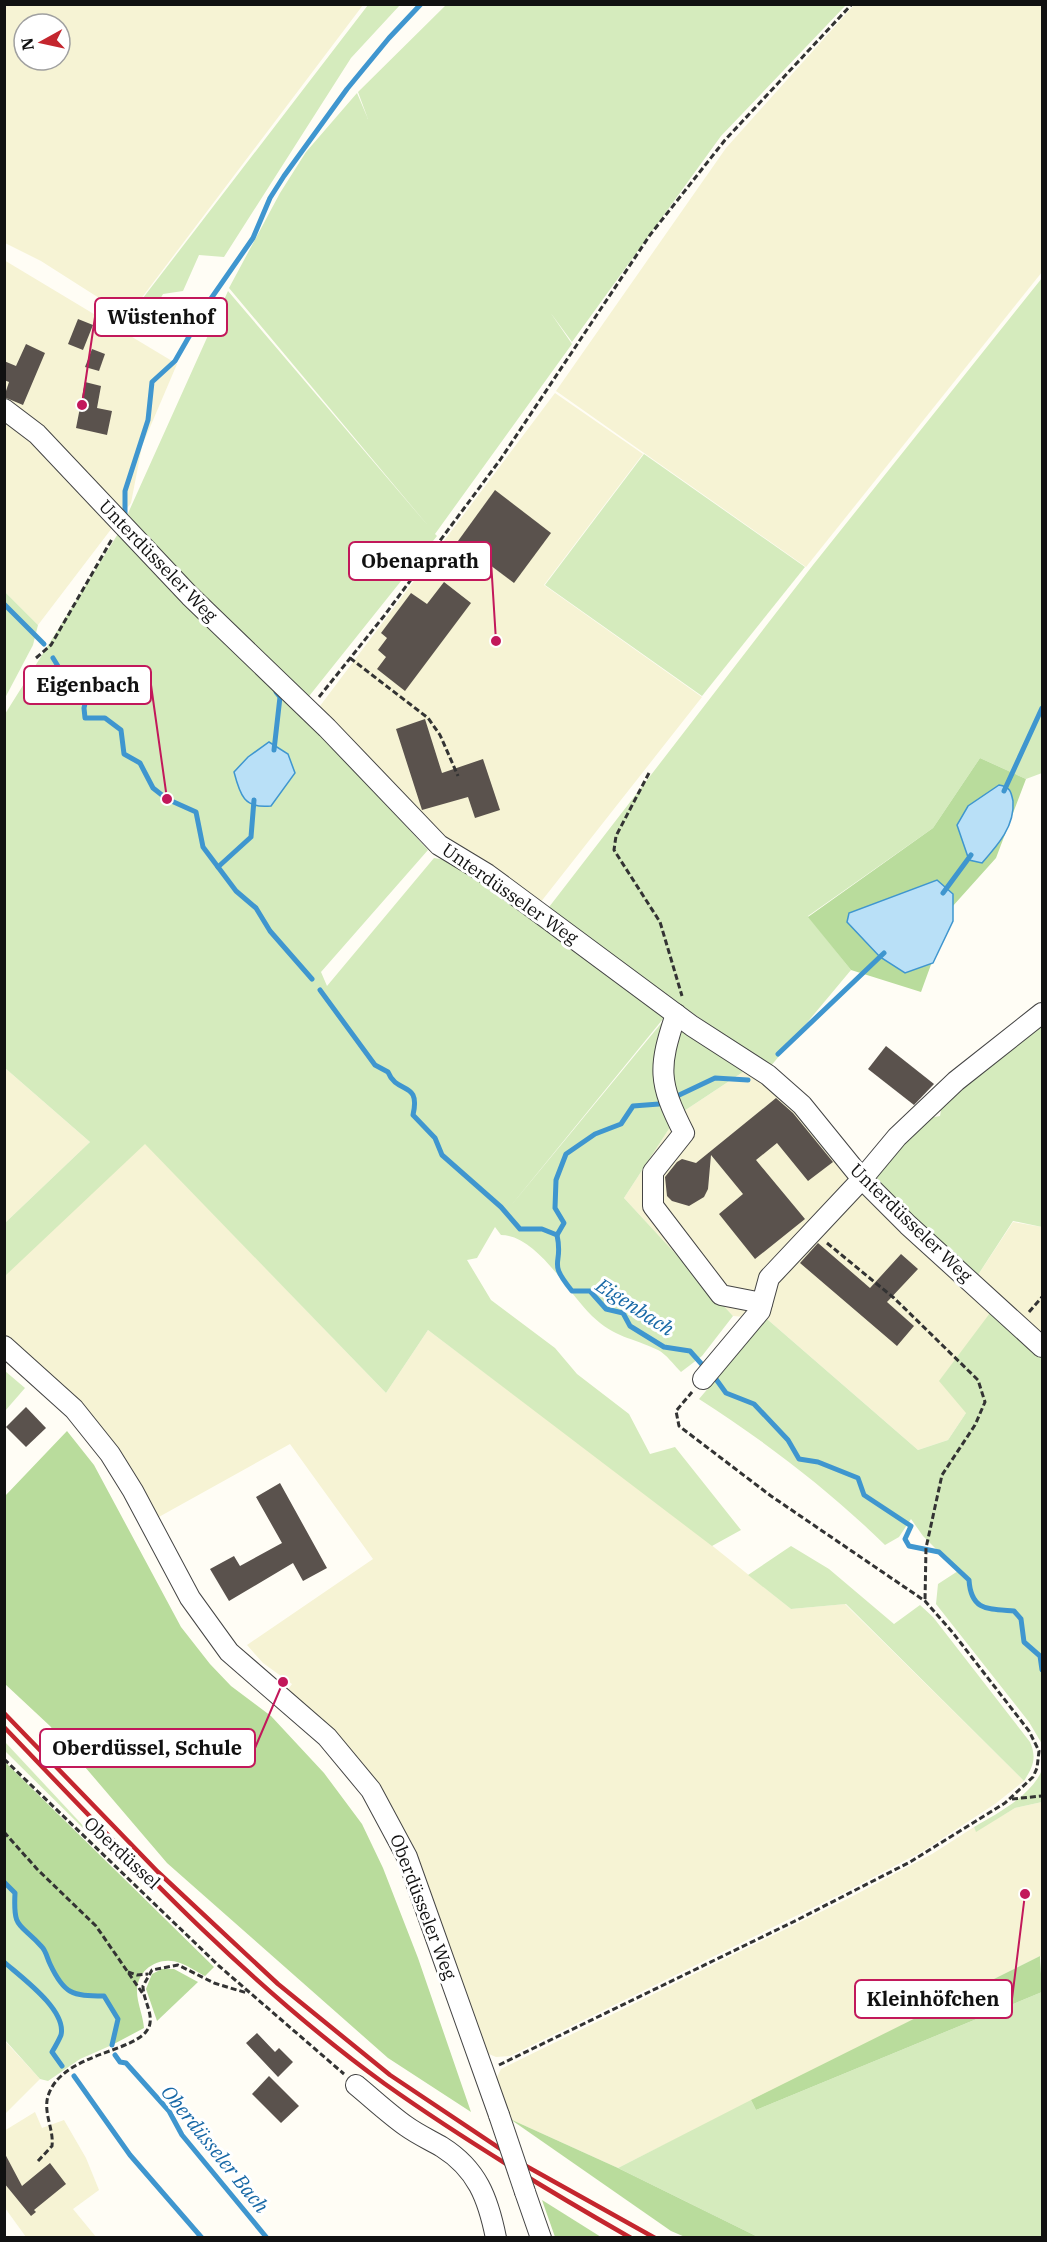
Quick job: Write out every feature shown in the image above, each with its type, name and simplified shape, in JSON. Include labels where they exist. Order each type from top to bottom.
[{"type":"street","name":"Unterdüsseler Weg","points":[[4,409],[37,434],[190,596],[308,710],[439,845],[487,874],[684,1020],[768,1075],[802,1105],[862,1179],[908,1225],[1042,1347]]},
{"type":"street","points":[[709,1372],[760,1311],[770,1278],[862,1179],[897,1137],[956,1081],[1042,1013]]},
{"type":"street","points":[[684,1020],[662,1054],[662,1075],[674,1114],[684,1133],[653,1172],[653,1206],[721,1295],[762,1303]]},
{"type":"street","name":"Oberdüsseler Weg","points":[[4,1346],[74,1409],[110,1454],[133,1491],[180,1582],[224,1646],[240,1663],[327,1737],[371,1790],[407,1857],[541,2238]]},
{"type":"street","points":[[356,2085],[406,2126],[455,2156],[473,2173],[489,2204],[496,2238]]},
{"type":"path","points":[[308,710],[500,460],[650,235],[725,140],[852,4]]},
{"type":"path","points":[[36,658],[51,645],[121,523]]},
{"type":"path","points":[[350,658],[428,718],[440,735],[458,776]]},
{"type":"path","points":[[649,773],[616,836],[614,850],[660,922],[684,1020]]},
{"type":"path","points":[[813,1232],[894,1298],[978,1380],[985,1402],[975,1425],[942,1475],[926,1548],[925,1601]]},
{"type":"path","points":[[484,2073],[797,1920],[910,1862],[1010,1799],[1036,1772],[1039,1757],[1037,1745],[953,1633],[925,1601],[771,1496],[679,1426],[676,1411],[709,1372]]},
{"type":"path","name":"Oberdüssel","points":[[4,1762],[249,1993]]},
{"type":"path","points":[[1010,1799],[1042,1796]]},
{"type":"path","points":[[4,1832],[37,1869],[96,1926],[144,1996]]},
{"type":"path","points":[[127,1971],[137,1975],[150,1973],[161,1966],[178,1965],[214,1983],[249,1993],[356,2085]]},
{"type":"path","points":[[38,2161],[48,2154],[52,2146],[47,2109],[53,2085],[64,2073],[90,2058],[136,2039],[147,2031],[151,2018],[143,1986],[150,1973]]},
{"type":"shaded area","points":[[5,4],[363,4],[131,312],[121,312],[41,261],[5,243]]},
{"type":"shaded area","points":[[854,5],[1042,5],[1042,272],[806,567],[556,391],[726,148]]},
{"type":"shaded area","points":[[4,260],[177,364],[142,446],[131,503],[38,625],[5,592]]},
{"type":"shaded area","points":[[555,393],[643,454],[544,585],[702,697],[540,903],[436,836],[317,710]]},
{"type":"shaded area","points":[[5,1068],[90,1142],[5,1223]]},
{"type":"shaded area","points":[[743,1072],[769,1087],[799,1111],[993,1309],[966,1413],[948,1440],[918,1450],[767,1319],[733,1316],[624,1198],[678,1115]]},
{"type":"shaded area","points":[[145,1143],[386,1393],[428,1330],[669,1511],[791,1609],[845,1604],[1024,1781],[995,1804],[923,1851],[847,1891],[510,2056],[496,2057],[489,2054],[484,2049],[407,1837],[396,1815],[358,1758],[287,1691],[292,1684],[263,1663],[247,1645],[373,1559],[290,1444],[157,1518],[58,1384],[5,1336],[4,1276]]},
{"type":"shaded area","points":[[1013,1222],[1042,1227],[1042,1337],[976,1278]]},
{"type":"shaded area","points":[[1042,1802],[1042,1960],[1040,1956],[618,2168],[510,2119],[496,2079],[501,2069],[851,1897],[932,1854],[974,1827],[976,1831],[1015,1808]]},
{"type":"shaded area","points":[[4,2040],[40,2079],[5,2114],[4,2114]]},
{"type":"shaded area","points":[[35,2112],[42,2128],[64,2120],[86,2158],[99,2190],[73,2209],[96,2237],[26,2237],[5,2208],[4,2131]]},
{"type":"green space","points":[[368,5],[400,5],[351,58],[224,257],[199,255],[183,291],[163,294],[140,335],[123,324]]},
{"type":"green space","points":[[446,5],[846,5],[721,136],[572,342],[550,312],[572,344],[435,534],[437,536],[306,700],[125,520],[228,291],[430,528],[229,288],[280,193],[306,152],[357,93],[368,119],[358,92]]},
{"type":"green space","points":[[1042,278],[1042,773],[1026,779],[980,758],[933,828],[808,916],[851,970],[770,1067],[546,911],[813,565]]},
{"type":"green space","points":[[644,454],[805,567],[702,696],[545,585]]},
{"type":"green space","points":[[121,529],[314,726],[428,850],[321,972],[327,986],[434,858],[447,860],[509,898],[667,1014],[509,1208],[668,1015],[743,1072],[678,1115],[624,1198],[733,1316],[702,1356],[681,1372],[661,1352],[616,1333],[600,1323],[551,1267],[527,1244],[501,1235],[495,1227],[477,1258],[467,1260],[491,1300],[555,1348],[577,1374],[629,1414],[650,1454],[675,1447],[741,1530],[712,1546],[428,1330],[386,1393],[145,1144],[5,1276],[5,1223],[90,1142],[5,1068],[5,714]]},
{"type":"green space","points":[[5,592],[38,625],[33,645],[5,698]]},
{"type":"green space","points":[[980,758],[1026,779],[996,858],[952,907],[921,992],[851,970],[808,917],[933,828]]},
{"type":"green space","points":[[1042,1022],[1042,1227],[1013,1221],[976,1278],[869,1180],[923,1119],[940,1116],[942,1104]]},
{"type":"green space","points":[[993,1309],[1042,1358],[1042,1744],[1029,1722],[936,1604],[938,1584],[958,1571],[923,1536],[911,1519],[899,1537],[885,1545],[842,1505],[796,1468],[699,1399],[767,1319],[918,1450],[948,1440],[966,1413],[939,1381]]},
{"type":"green space","points":[[5,1371],[25,1388],[5,1411]]},
{"type":"green space","points":[[67,1431],[94,1465],[181,1627],[231,1686],[271,1716],[324,1773],[362,1824],[383,1868],[418,1958],[471,2112],[388,2058],[167,1863],[50,1726],[5,1684],[5,1496]]},
{"type":"green space","points":[[791,1546],[829,1569],[894,1624],[920,1605],[933,1617],[1030,1742],[1033,1762],[1024,1781],[846,1604],[791,1609],[748,1575]]},
{"type":"green space","points":[[5,1742],[88,1831],[88,1833],[5,1751]]},
{"type":"green space","points":[[5,1762],[214,1967],[205,1976],[172,1961],[158,1963],[145,1970],[138,1983],[137,1991],[144,2028],[112,2045],[118,2019],[104,1996],[78,1996],[62,1985],[44,1948],[23,1932],[14,1917],[15,1893],[5,1882]]},
{"type":"green space","points":[[1042,1770],[1042,1802],[1015,1808],[976,1832],[974,1827],[1022,1796]]},
{"type":"green space","points":[[4,1882],[15,1893],[14,1917],[23,1932],[44,1948],[49,1963],[104,1996],[118,2019],[112,2045],[80,2059],[48,2081],[40,2079],[5,2040]]},
{"type":"green space","points":[[1040,1956],[1042,1992],[756,2110],[751,2100]]},
{"type":"green space","points":[[162,1969],[174,1969],[198,1982],[157,2021],[146,1989],[152,1974]]},
{"type":"green space","points":[[1042,1992],[1042,2237],[758,2237],[618,2168],[751,2100],[756,2110]]},
{"type":"green space","points":[[510,2119],[618,2168],[758,2237],[685,2237],[671,2231]]},
{"type":"green space","points":[[542,2200],[601,2237],[555,2237]]},
{"type":"water","points":[[269,742],[288,754],[295,773],[271,806],[255,805],[249,803],[241,794],[234,772],[248,757]]},
{"type":"water","points":[[999,785],[1008,788],[1013,801],[1008,827],[982,863],[969,860],[957,825],[968,806]]},
{"type":"water","points":[[937,880],[953,894],[953,921],[933,963],[905,973],[880,957],[847,922],[849,913]]},
{"type":"building","points":[[78,319],[93,325],[83,350],[68,344]]},
{"type":"building","points":[[26,344],[45,353],[23,405],[4,397],[9,382],[4,380],[4,361],[16,366]]},
{"type":"building","points":[[92,349],[105,354],[99,371],[85,367]]},
{"type":"building","points":[[85,382],[101,386],[97,408],[112,411],[107,435],[76,428]]},
{"type":"building","points":[[495,490],[551,533],[514,583],[458,541]]},
{"type":"building","points":[[444,582],[471,603],[405,691],[377,669],[386,657],[378,650],[387,638],[381,633],[411,593],[427,604]]},
{"type":"building","points":[[425,719],[442,773],[483,759],[500,810],[475,818],[468,797],[422,810],[396,729]]},
{"type":"building","points":[[886,1046],[934,1084],[914,1105],[868,1069]]},
{"type":"building","points":[[776,1098],[793,1113],[833,1162],[808,1181],[777,1143],[756,1160],[805,1219],[755,1259],[719,1214],[743,1194],[711,1155],[708,1189],[704,1197],[689,1206],[672,1201],[667,1196],[665,1177],[682,1159],[696,1163]]},
{"type":"building","points":[[818,1243],[870,1288],[901,1254],[918,1269],[887,1302],[914,1326],[897,1346],[800,1263]]},
{"type":"building","points":[[26,1407],[46,1428],[26,1447],[6,1427]]},
{"type":"building","points":[[280,1483],[327,1568],[303,1581],[293,1563],[229,1601],[210,1569],[234,1556],[240,1566],[282,1543],[256,1497]]},
{"type":"building","points":[[257,2033],[275,2052],[279,2048],[293,2062],[278,2077],[246,2043]]},
{"type":"building","points":[[269,2076],[299,2106],[281,2123],[252,2094]]},
{"type":"building","points":[[4,2152],[22,2186],[50,2163],[66,2184],[34,2210],[36,2212],[31,2216],[4,2183]]},
{"type":"waterway","points":[[125,518],[125,491],[148,420],[152,382],[175,361],[210,300],[253,238],[270,198],[284,176],[347,89],[389,38],[421,4]]},
{"type":"waterway","name":"Eigenbach","points":[[4,604],[44,644]]},
{"type":"waterway","name":"Eigenbach","points":[[53,658],[67,681],[81,681],[89,686],[84,708],[85,718],[105,718],[121,730],[124,754],[140,763],[153,788],[167,799],[196,812],[203,847],[236,891],[256,908],[270,931],[312,979]]},
{"type":"waterway","points":[[274,750],[280,697],[276,692]]},
{"type":"waterway","points":[[1004,791],[1042,708]]},
{"type":"waterway","points":[[218,867],[251,837],[254,800]]},
{"type":"waterway","points":[[943,893],[971,855]]},
{"type":"waterway","points":[[778,1054],[884,953]]},
{"type":"waterway","name":"Eigenbach","points":[[320,990],[375,1065],[388,1072],[397,1084],[411,1092],[415,1104],[413,1115],[435,1138],[442,1155],[501,1207],[520,1229],[542,1229],[557,1235],[558,1268],[572,1291],[590,1291],[606,1309],[623,1313],[630,1326],[664,1347],[690,1351],[706,1369]]},
{"type":"waterway","points":[[675,1097],[715,1078],[748,1080]]},
{"type":"waterway","points":[[557,1235],[564,1223],[555,1208],[556,1180],[566,1154],[595,1134],[621,1124],[633,1106],[659,1104]]},
{"type":"waterway","name":"Eigenbach","points":[[713,1375],[726,1393],[754,1404],[788,1440],[799,1459],[818,1462],[858,1478],[864,1495],[911,1526],[905,1539],[909,1546],[939,1552],[969,1580],[970,1590],[977,1603],[989,1608],[1014,1611],[1021,1619],[1024,1642],[1040,1656],[1042,1670]]},
{"type":"waterway","name":"Oberdüsseler Bach","points":[[4,1882],[15,1893],[17,1920],[43,1949],[60,1982],[77,1994],[104,1996],[118,2019],[112,2045]]},
{"type":"waterway","points":[[4,1962],[31,1985],[57,2015],[61,2025],[61,2035],[52,2052],[62,2066]]},
{"type":"waterway","name":"Oberdüsseler Bach","points":[[115,2055],[120,2062],[126,2063],[169,2111],[182,2135],[267,2238]]},
{"type":"waterway","points":[[74,2076],[130,2155],[202,2238]]},
{"type":"railway","points":[[4,1713],[158,1872],[278,1984],[390,2075],[526,2166],[655,2238]]},
{"type":"railway","points":[[4,1727],[187,1914],[283,2003],[333,2045],[385,2084],[475,2145],[631,2238]]},
{"type":"place","name":"Wüstenhof","points":[[82,405]]},
{"type":"place","name":"Obenaprath","points":[[496,641]]},
{"type":"place","name":"Eigenbach","points":[[167,799]]},
{"type":"place","name":"Oberdüssel, Schule","points":[[283,1682]]},
{"type":"place","name":"Kleinhöfchen","points":[[1025,1894]]}]
